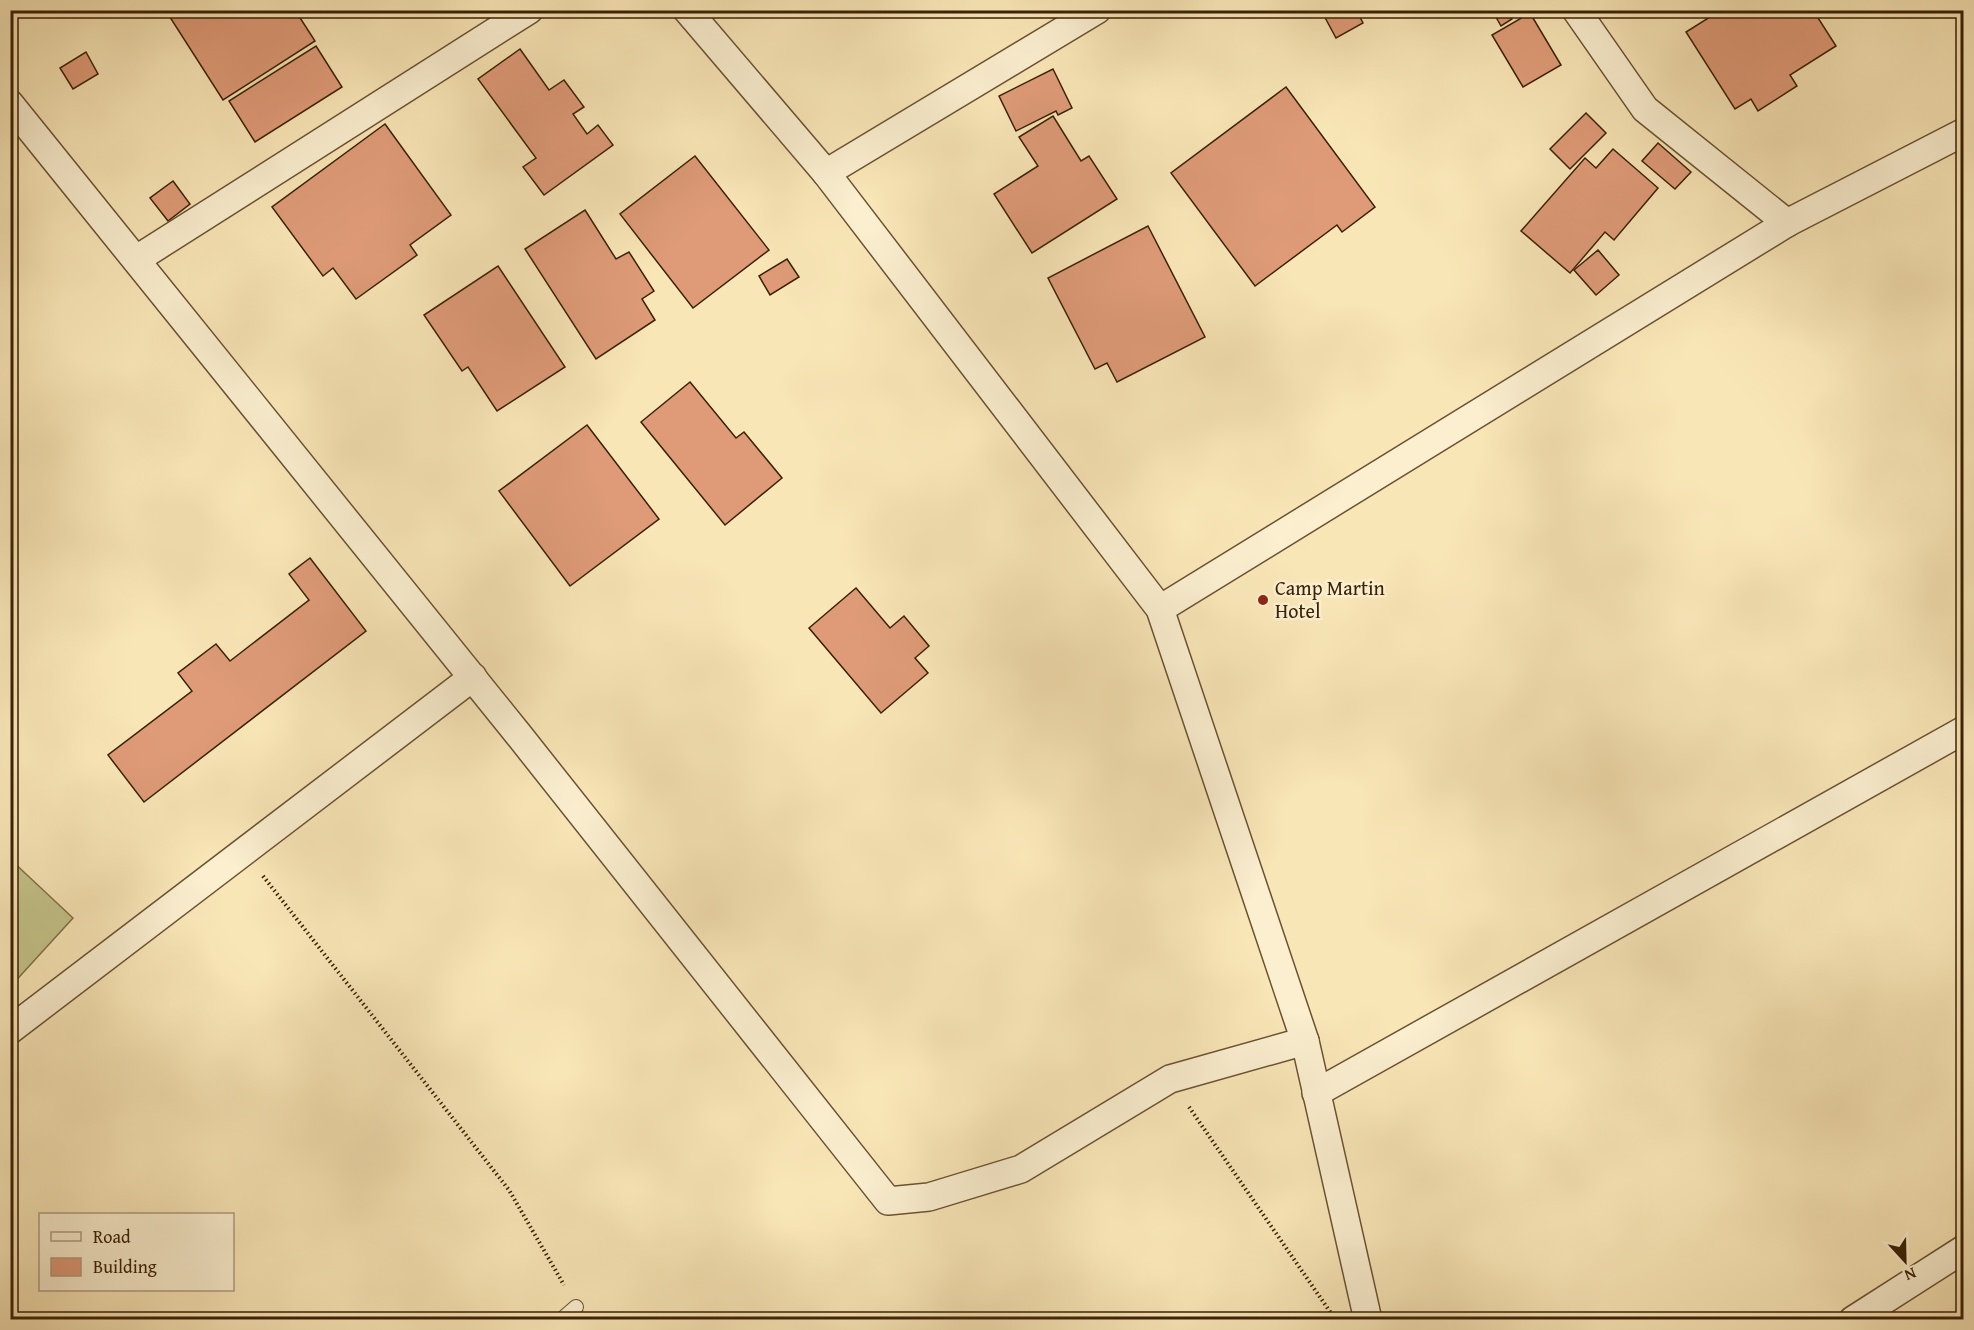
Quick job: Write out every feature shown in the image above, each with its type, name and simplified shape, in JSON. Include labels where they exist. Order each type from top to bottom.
[{"type":"street","points":[[137,259],[529,10]]},
{"type":"street","points":[[687,10],[826,173],[1160,609],[1305,1041],[1368,1320]]},
{"type":"street","points":[[826,173],[1097,10]]},
{"type":"street","points":[[1576,10],[1645,109],[1786,223]]},
{"type":"street","points":[[10,104],[473,677],[888,1201],[929,1197],[1021,1169],[1170,1079],[1305,1041]]},
{"type":"street","points":[[1160,609],[1786,223],[1964,132]]},
{"type":"street","points":[[10,1030],[473,677]]},
{"type":"street","points":[[1316,1093],[1964,730]]},
{"type":"street","points":[[1853,1320],[1964,1249]]},
{"type":"lane","points":[[561,1320],[576,1307]]},
{"type":"path","points":[[244,852],[509,1190],[576,1307]]},
{"type":"path","points":[[1170,1079],[1337,1320]]},
{"type":"shaded area","points":[[10,859],[73,918],[11,986],[10,986]]},
{"type":"building","points":[[295,10],[315,41],[223,100],[166,11]]},
{"type":"building","points":[[1321,10],[1368,10],[1359,15],[1363,23],[1336,38]]},
{"type":"building","points":[[1492,10],[1507,10],[1512,19],[1501,26]]},
{"type":"building","points":[[1721,10],[1813,10],[1836,46],[1790,75],[1797,86],[1758,111],[1751,99],[1735,109],[1686,32]]},
{"type":"building","points":[[1530,13],[1561,65],[1523,87],[1492,35]]},
{"type":"building","points":[[316,46],[342,87],[255,142],[229,101]]},
{"type":"building","points":[[520,49],[549,90],[564,80],[584,107],[573,114],[587,134],[598,125],[613,145],[544,195],[523,167],[536,158],[478,79]]},
{"type":"building","points":[[86,52],[98,74],[73,89],[60,68]]},
{"type":"building","points":[[1053,69],[1072,108],[1058,115],[1056,111],[1016,131],[999,96]]},
{"type":"building","points":[[1286,87],[1375,207],[1342,232],[1337,225],[1255,286],[1171,173]]},
{"type":"building","points":[[1586,113],[1606,133],[1570,169],[1550,149]]},
{"type":"building","points":[[1053,116],[1081,161],[1089,156],[1117,199],[1032,253],[994,194],[1038,166],[1019,137]]},
{"type":"building","points":[[385,124],[451,215],[410,245],[417,255],[356,299],[333,268],[323,276],[272,207]]},
{"type":"building","points":[[1658,143],[1691,172],[1675,189],[1642,161]]},
{"type":"building","points":[[1613,149],[1658,188],[1614,240],[1605,232],[1570,273],[1521,231],[1585,158],[1596,168]]},
{"type":"building","points":[[695,156],[769,250],[693,308],[620,214]]},
{"type":"building","points":[[173,181],[190,204],[168,221],[150,198]]},
{"type":"building","points":[[585,210],[616,259],[629,252],[654,291],[642,299],[655,320],[596,359],[525,249]]},
{"type":"building","points":[[1148,226],[1205,337],[1117,382],[1107,363],[1095,369],[1048,278]]},
{"type":"building","points":[[1598,250],[1619,275],[1596,295],[1574,270]]},
{"type":"building","points":[[787,259],[799,277],[770,295],[759,276]]},
{"type":"building","points":[[498,266],[565,367],[497,411],[468,367],[462,371],[424,315]]},
{"type":"building","points":[[690,382],[736,438],[744,432],[782,478],[725,525],[641,422]]},
{"type":"building","points":[[587,425],[659,519],[570,586],[499,491]]},
{"type":"building","points":[[310,558],[366,631],[144,802],[108,755],[192,691],[178,673],[216,644],[230,661],[309,600],[289,574]]},
{"type":"building","points":[[856,588],[890,628],[904,616],[929,646],[915,658],[928,673],[881,713],[809,628]]},
{"type":"place","name":"Camp Martin Hotel","points":[[1263,600]]}]
